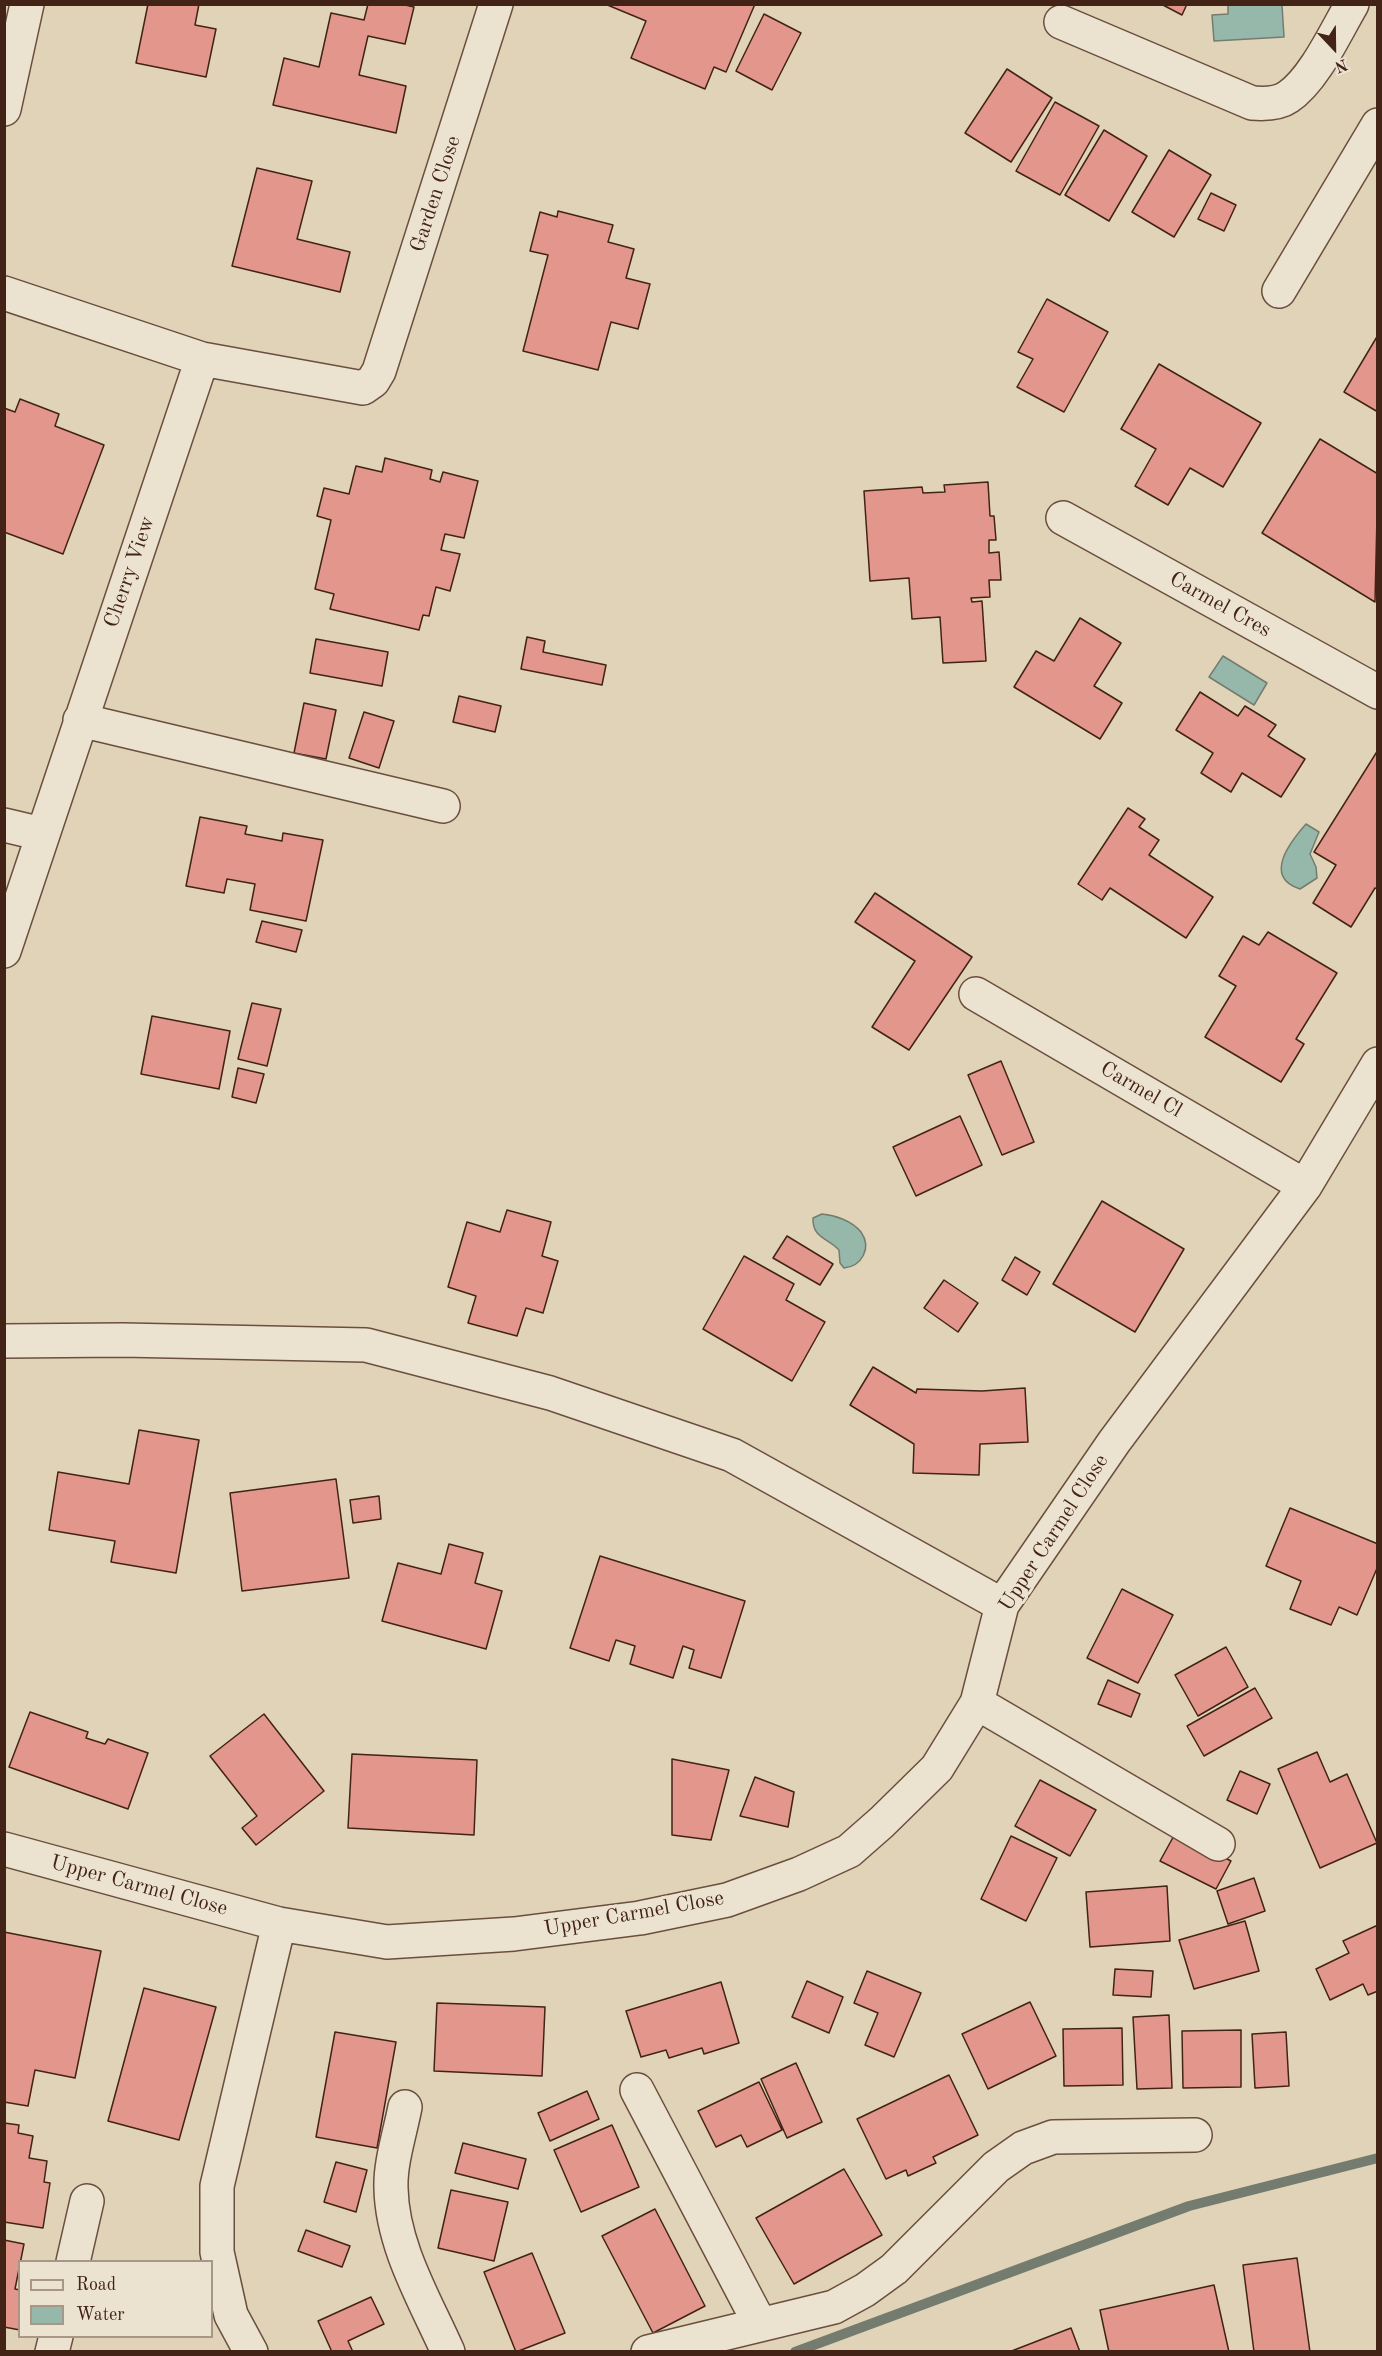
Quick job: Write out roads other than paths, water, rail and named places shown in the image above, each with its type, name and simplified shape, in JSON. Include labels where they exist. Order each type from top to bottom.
[{"type":"street","points":[[4,109],[27,4]]},
{"type":"street","name":"Garden Close","points":[[202,359],[363,388],[373,381],[379,371],[496,4]]},
{"type":"street","points":[[1061,22],[1252,103],[1266,104],[1288,98],[1307,78],[1352,4]]},
{"type":"street","points":[[1279,291],[1377,125]]},
{"type":"street","points":[[4,293],[202,359]]},
{"type":"street","name":"Cherry View","points":[[4,951],[202,359]]},
{"type":"street","name":"Carmel Cres","points":[[1063,518],[1377,692]]},
{"type":"street","points":[[80,720],[443,806]]},
{"type":"street","points":[[4,825],[42,834]]},
{"type":"street","name":"Carmel Cl","points":[[976,994],[1305,1186]]},
{"type":"street","name":"Upper Carmel Close","points":[[4,1849],[279,1924],[387,1942],[514,1934],[640,1918],[727,1900],[799,1874],[849,1851],[937,1768],[977,1703],[1002,1605],[1114,1442],[1305,1186],[1377,1064]]},
{"type":"street","points":[[4,1341],[123,1340],[366,1345],[550,1393],[732,1455],[1002,1605]]},
{"type":"street","points":[[977,1703],[1218,1844]]},
{"type":"street","points":[[251,2352],[231,2315],[217,2252],[217,2186],[279,1924]]},
{"type":"street","points":[[637,2090],[760,2324]]},
{"type":"street","points":[[405,2107],[391,2186],[393,2220],[448,2352]]},
{"type":"street","points":[[648,2352],[834,2307],[865,2290],[894,2270],[996,2167],[1023,2148],[1053,2137],[1195,2135]]},
{"type":"street","points":[[73,2260],[87,2200]]},
{"type":"water","points":[[1228,5],[1282,5],[1284,37],[1214,41],[1212,15],[1228,14]]},
{"type":"water","points":[[1223,656],[1267,683],[1254,705],[1209,677]]},
{"type":"water","points":[[1306,824],[1319,832],[1310,854],[1316,867],[1317,878],[1300,889],[1289,883],[1283,876],[1281,868],[1287,849]]},
{"type":"water","points":[[822,1214],[843,1219],[861,1232],[866,1244],[863,1255],[856,1264],[844,1268],[840,1263],[839,1250],[815,1230],[813,1218]]},
{"type":"waterway","points":[[795,2352],[1189,2206],[1378,2158]]}]
